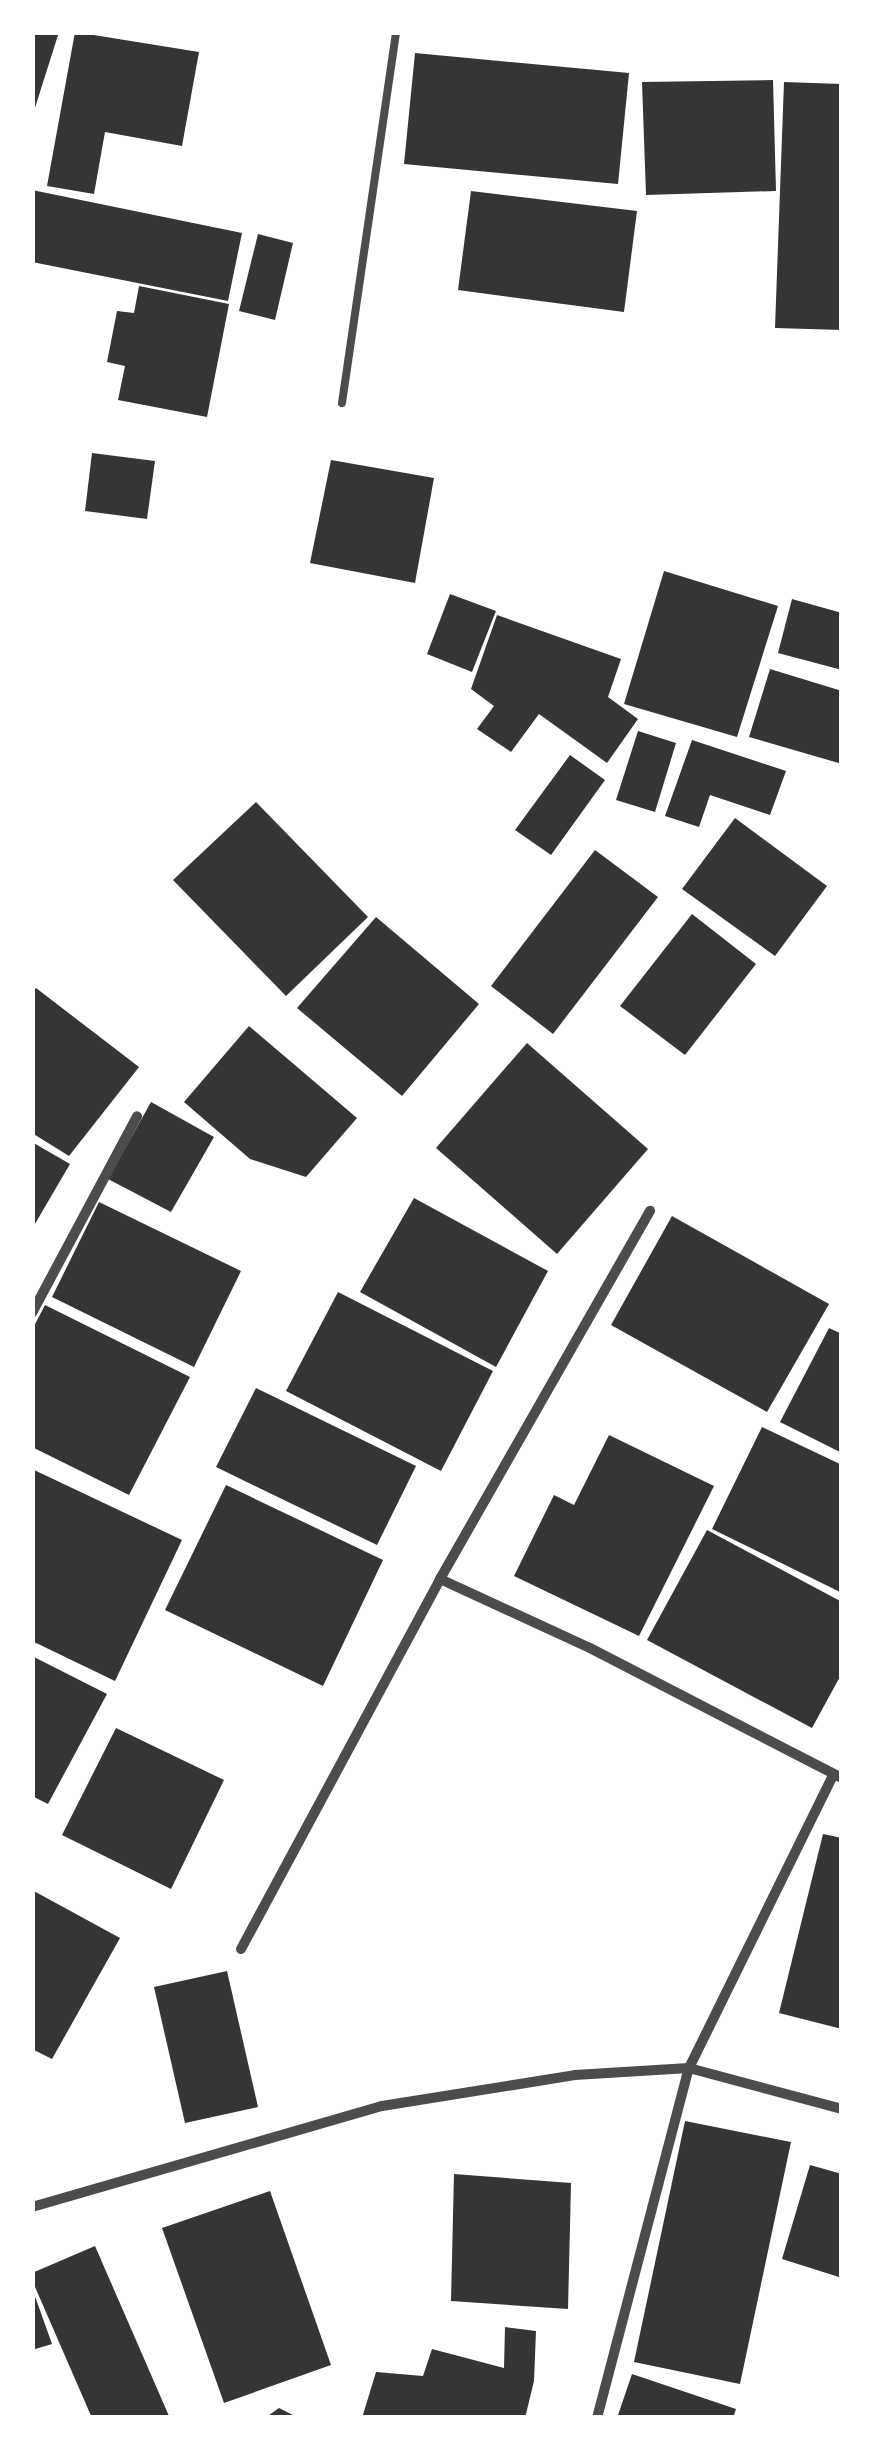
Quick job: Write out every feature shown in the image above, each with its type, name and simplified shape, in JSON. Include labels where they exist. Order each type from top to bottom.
[{"type":"street","points":[[32,1313],[137,1116]]},
{"type":"street","points":[[241,1949],[440,1579],[650,1211]]},
{"type":"street","points":[[440,1579],[590,1648],[837,1776],[689,2068],[596,2418]]},
{"type":"street","points":[[32,2207],[382,2106],[576,2075],[689,2068],[842,2108]]},
{"type":"lane","points":[[342,403],[396,32]]},
{"type":"building","points":[[32,32],[59,32],[33,114],[32,114]]},
{"type":"building","points":[[75,32],[199,52],[182,146],[105,132],[94,194],[47,186]]},
{"type":"building","points":[[415,53],[629,73],[618,184],[404,164]]},
{"type":"building","points":[[773,80],[776,191],[646,195],[642,82]]},
{"type":"building","points":[[784,82],[842,84],[842,330],[775,328]]},
{"type":"building","points":[[32,190],[242,233],[228,301],[32,262]]},
{"type":"building","points":[[471,191],[637,211],[624,312],[458,290]]},
{"type":"building","points":[[258,234],[293,243],[275,320],[239,311]]},
{"type":"building","points":[[139,286],[229,304],[207,417],[118,400],[125,366],[107,362],[117,311],[134,313]]},
{"type":"building","points":[[92,453],[155,461],[147,519],[85,511]]},
{"type":"building","points":[[331,460],[434,478],[415,583],[310,563]]},
{"type":"building","points":[[664,571],[778,606],[737,737],[624,704]]},
{"type":"building","points":[[450,594],[496,611],[472,672],[427,654]]},
{"type":"building","points":[[792,599],[842,613],[842,670],[778,653]]},
{"type":"building","points":[[497,615],[621,659],[608,697],[638,719],[607,763],[539,714],[511,752],[477,729],[494,706],[471,689]]},
{"type":"building","points":[[770,669],[842,691],[842,764],[749,737]]},
{"type":"building","points":[[638,731],[676,743],[655,812],[616,800]]},
{"type":"building","points":[[692,740],[786,771],[770,815],[710,795],[699,827],[665,816]]},
{"type":"building","points":[[570,755],[605,780],[551,855],[515,830]]},
{"type":"building","points":[[256,802],[368,917],[286,996],[173,880]]},
{"type":"building","points":[[735,818],[827,886],[775,956],[682,889]]},
{"type":"building","points":[[595,850],[658,897],[553,1034],[491,986]]},
{"type":"building","points":[[692,914],[756,964],[685,1055],[620,1006]]},
{"type":"building","points":[[376,917],[479,1004],[402,1096],[297,1008]]},
{"type":"building","points":[[36,988],[139,1067],[69,1156],[32,1133],[32,993]]},
{"type":"building","points":[[249,1026],[357,1118],[306,1177],[250,1159],[184,1102]]},
{"type":"building","points":[[527,1043],[648,1149],[557,1254],[436,1148]]},
{"type":"building","points":[[151,1102],[214,1137],[171,1212],[108,1179]]},
{"type":"building","points":[[32,1142],[70,1164],[32,1229]]},
{"type":"building","points":[[414,1198],[548,1271],[496,1367],[360,1292]]},
{"type":"building","points":[[99,1202],[241,1271],[194,1367],[52,1297]]},
{"type":"building","points":[[672,1216],[829,1304],[767,1412],[611,1325]]},
{"type":"building","points":[[338,1292],[493,1371],[441,1471],[286,1391]]},
{"type":"building","points":[[45,1305],[190,1377],[129,1495],[32,1447],[32,1330]]},
{"type":"building","points":[[829,1328],[842,1334],[842,1453],[780,1422]]},
{"type":"building","points":[[256,1388],[416,1466],[377,1545],[216,1467]]},
{"type":"building","points":[[762,1427],[842,1465],[842,1593],[712,1529]]},
{"type":"building","points":[[609,1435],[714,1486],[639,1636],[514,1576],[554,1495],[574,1505]]},
{"type":"building","points":[[32,1469],[182,1540],[115,1681],[32,1641]]},
{"type":"building","points":[[226,1485],[383,1560],[323,1686],[165,1610]]},
{"type":"building","points":[[707,1530],[842,1602],[842,1673],[812,1728],[647,1640]]},
{"type":"building","points":[[32,1656],[107,1694],[48,1804],[32,1796]]},
{"type":"building","points":[[116,1728],[224,1780],[171,1889],[62,1835]]},
{"type":"building","points":[[823,1834],[842,1838],[842,2029],[779,2013]]},
{"type":"building","points":[[32,1890],[120,1938],[52,2059],[32,2049]]},
{"type":"building","points":[[227,1971],[258,2107],[185,2123],[154,1987]]},
{"type":"building","points":[[685,2121],[791,2142],[740,2384],[634,2362]]},
{"type":"building","points":[[810,2165],[842,2174],[842,2278],[782,2259]]},
{"type":"building","points":[[454,2174],[571,2183],[568,2309],[451,2301]]},
{"type":"building","points":[[270,2191],[331,2365],[224,2403],[162,2228]]},
{"type":"building","points":[[95,2246],[169,2416],[166,2418],[92,2418],[32,2280],[32,2273]]},
{"type":"building","points":[[32,2288],[52,2344],[32,2350]]},
{"type":"building","points":[[505,2327],[536,2331],[534,2381],[525,2418],[362,2418],[376,2372],[423,2376],[432,2349],[504,2368]]},
{"type":"building","points":[[632,2374],[736,2409],[733,2418],[617,2418]]},
{"type":"building","points":[[279,2408],[299,2418],[265,2418]]}]
